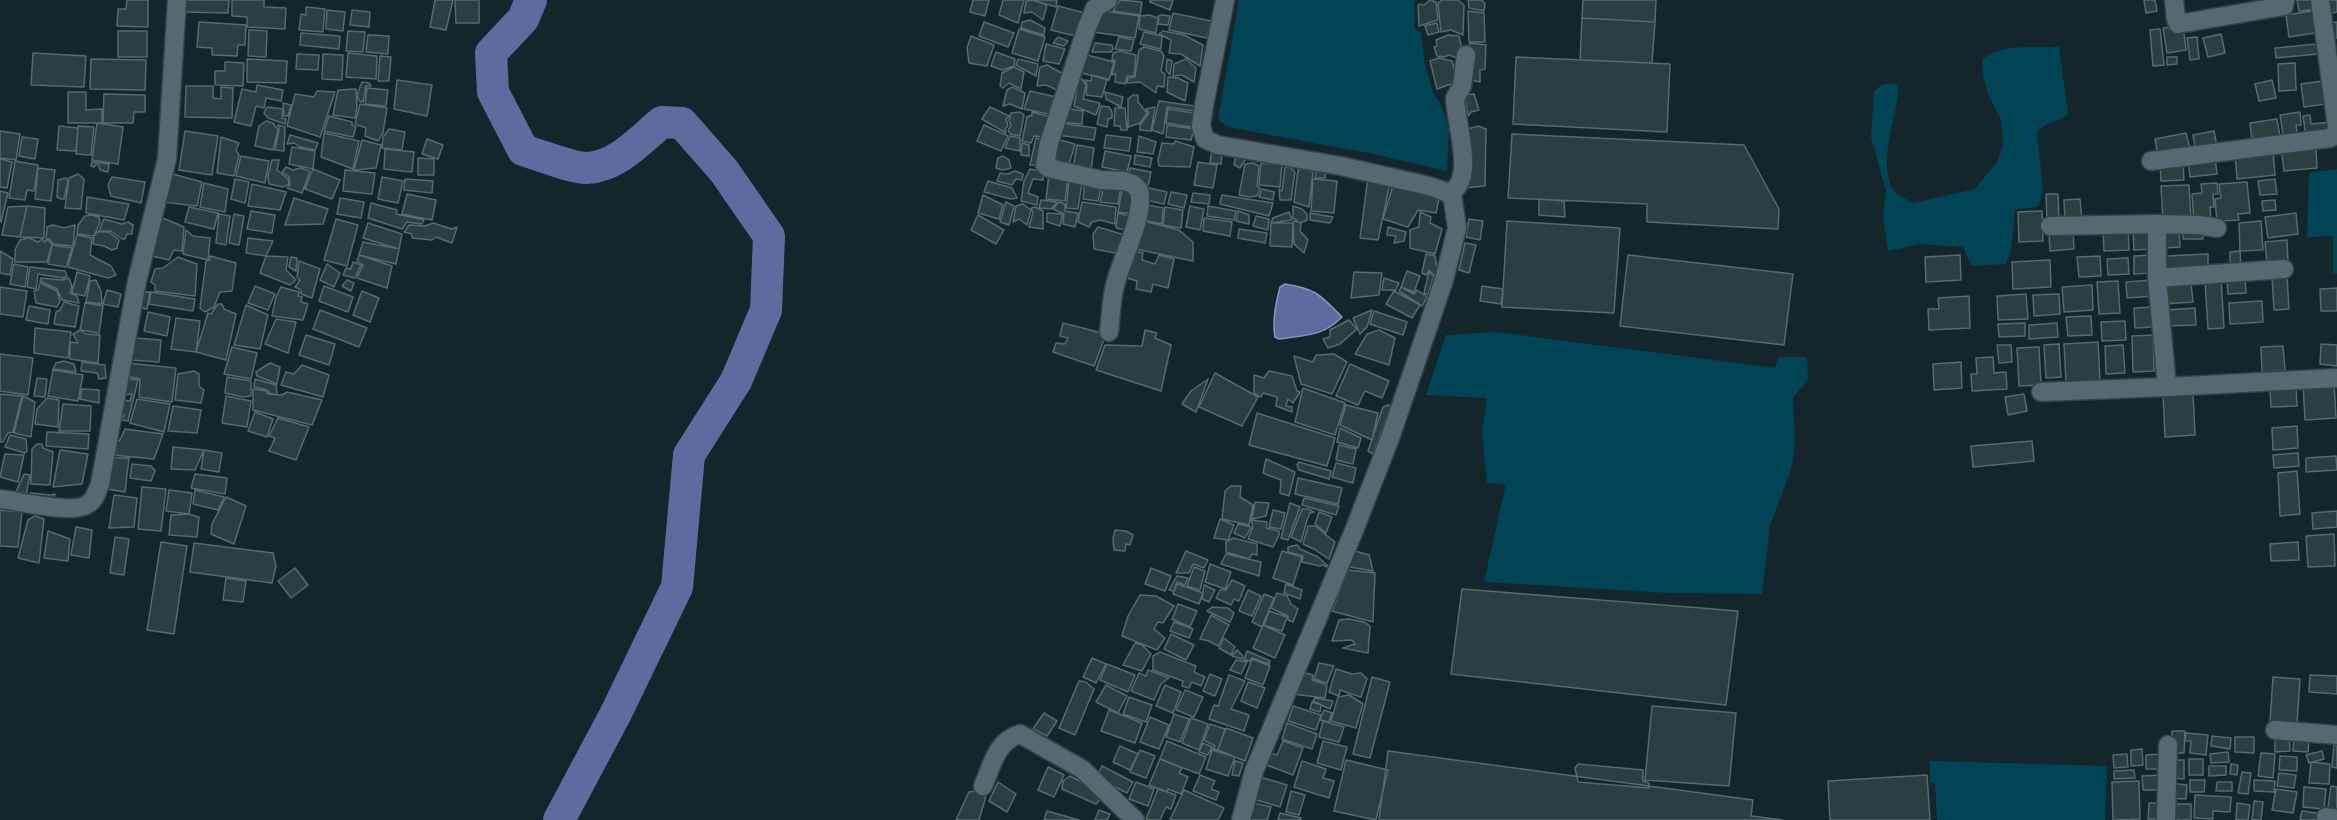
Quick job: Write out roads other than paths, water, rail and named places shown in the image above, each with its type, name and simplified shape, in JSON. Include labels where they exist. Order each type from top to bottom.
[{"type":"street","points":[[0,499],[57,507],[83,507],[95,497],[100,484],[137,281],[166,159],[177,0]]},
{"type":"street","points":[[1108,0],[1095,8],[1086,30],[1056,122],[1046,165],[1049,168],[1091,177],[1124,181],[1139,190],[1140,204],[1133,238],[1125,251],[1114,286],[1109,332]]},
{"type":"street","points":[[1225,0],[1201,126],[1205,139],[1218,145],[1341,166],[1429,186],[1449,193],[1457,190],[1461,183],[1462,142],[1455,98],[1462,86],[1466,55]]},
{"type":"street","points":[[2174,0],[2178,24],[2284,6],[2286,0]]},
{"type":"street","points":[[2151,161],[2330,138],[2336,127],[2320,0]]},
{"type":"street","points":[[1241,820],[1254,771],[1390,438],[1444,279],[1457,228],[1453,200],[1449,193]]},
{"type":"street","points":[[2157,224],[2157,278],[2167,387]]},
{"type":"street","points":[[2050,226],[2157,224],[2217,228]]},
{"type":"street","points":[[2157,278],[2284,268]]},
{"type":"street","points":[[2041,392],[2337,378]]},
{"type":"street","points":[[2275,730],[2337,735]]},
{"type":"street","points":[[983,786],[1000,745],[1008,737],[1020,734],[1082,770],[1135,820]]},
{"type":"street","points":[[2166,820],[2168,745]]},
{"type":"waterway","points":[[531,0],[523,19],[491,53],[493,92],[523,150],[555,161],[587,168],[618,158],[662,122],[682,123],[724,171],[769,236],[766,310],[736,381],[689,455],[677,587],[615,715],[559,820]]}]
